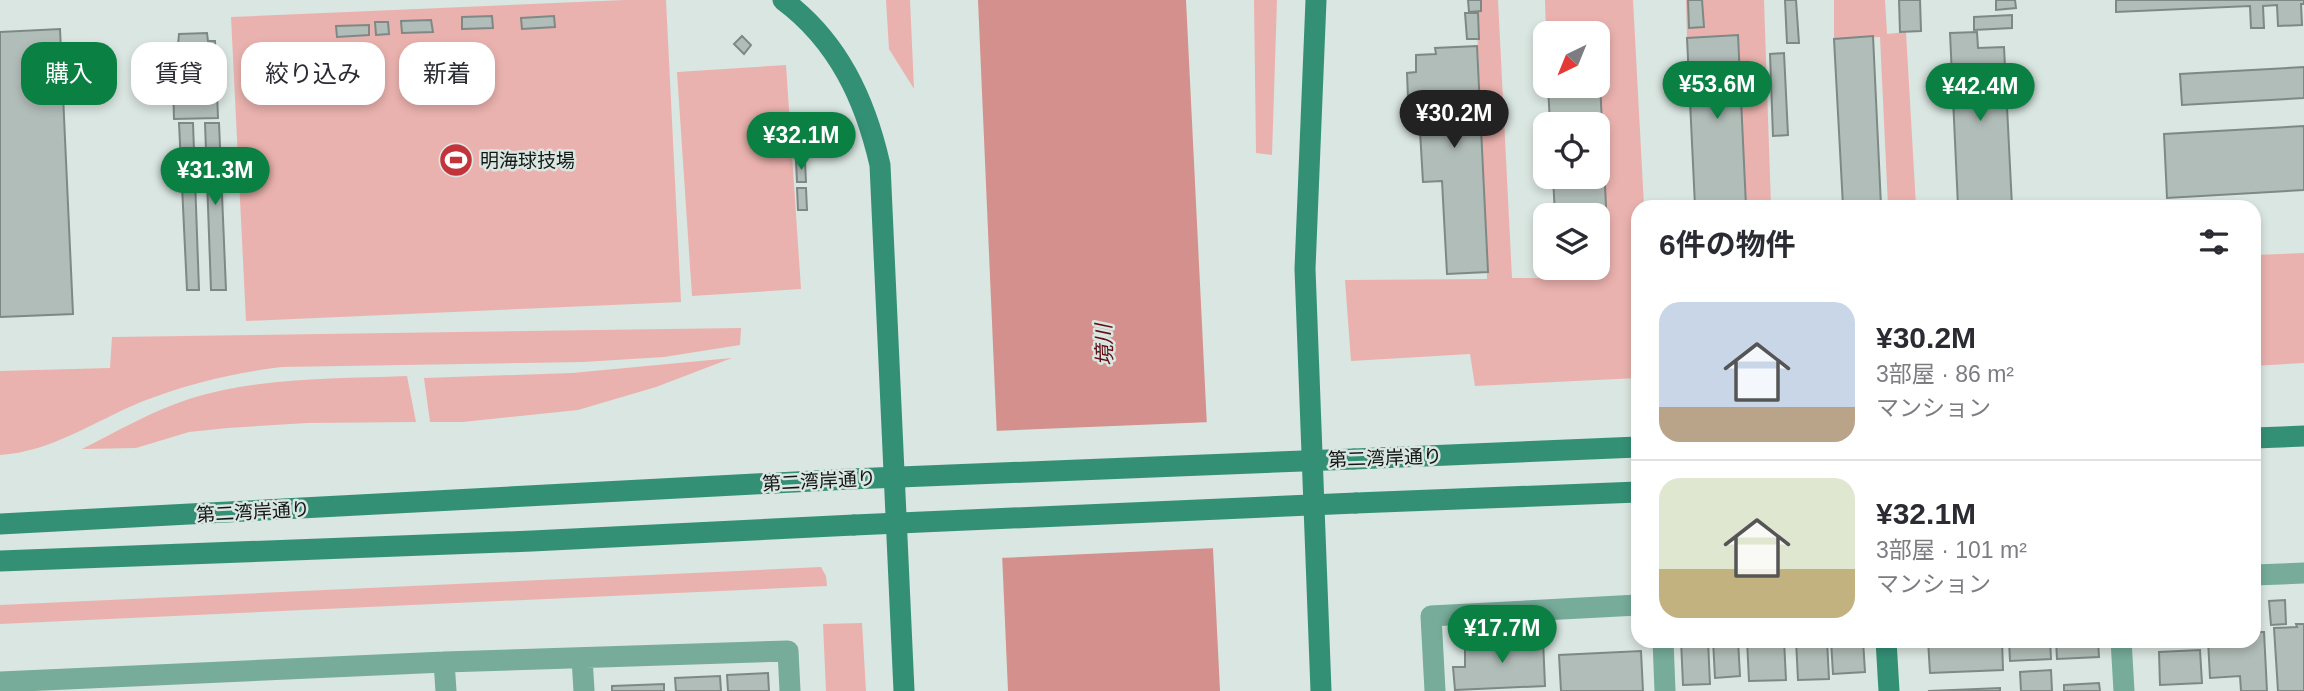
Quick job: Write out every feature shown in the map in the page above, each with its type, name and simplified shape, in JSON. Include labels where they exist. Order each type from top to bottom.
[{"type":"street","points":[[783,0],[799,12],[827,41],[847,71],[873,133],[880,165],[904,691]]},
{"type":"street","points":[[1316,0],[1305,269],[1321,691]]},
{"type":"street","points":[[2261,438],[2304,436]]},
{"type":"street","name":"第二湾岸通り","points":[[0,524],[850,479],[1631,447]]},
{"type":"street","name":"第二湾岸通り","points":[[0,561],[532,541],[1631,492]]},
{"type":"street","points":[[2261,575],[2304,573]]},
{"type":"street","points":[[1435,691],[1432,616],[1631,605]]},
{"type":"street","points":[[1662,648],[1665,691]]},
{"type":"street","points":[[1886,648],[1889,691]]},
{"type":"street","points":[[2121,648],[2124,691]]},
{"type":"street","points":[[0,682],[444,662],[788,652],[790,691]]},
{"type":"street","points":[[582,658],[584,691]]},
{"type":"street","points":[[444,662],[446,691]]},
{"type":"shaded area","name":"明海球技場","points":[[666,0],[681,302],[246,321],[231,17]]},
{"type":"shaded area","points":[[886,0],[910,0],[914,89],[889,49]]},
{"type":"shaded area","points":[[1254,0],[1277,0],[1272,155],[1256,153]]},
{"type":"shaded area","points":[[1476,0],[1498,0],[1512,278],[1610,280],[1610,203],[1605,203],[1605,189],[1610,189],[1610,112],[1601,112],[1601,98],[1610,98],[1610,21],[1546,21],[1545,0],[1633,0],[1644,200],[1631,200],[1631,378],[1475,386],[1470,354],[1351,361],[1345,280],[1487,279]]},
{"type":"shaded area","points":[[1686,0],[1764,0],[1771,200],[1746,200],[1738,36],[1687,38]]},
{"type":"shaded area","points":[[1834,0],[1885,0],[1887,34],[1906,32],[1916,200],[1888,200],[1880,37],[1834,39]]},
{"type":"shaded area","points":[[786,65],[801,289],[692,296],[677,72]]},
{"type":"shaded area","points":[[2304,253],[2304,363],[2261,366],[2261,255]]},
{"type":"shaded area","points":[[741,328],[740,345],[664,357],[583,362],[282,367],[246,372],[158,396],[55,442],[19,453],[0,455],[0,371],[110,368],[112,337]]},
{"type":"shaded area","points":[[732,358],[656,387],[578,410],[463,422],[430,422],[424,378],[572,373]]},
{"type":"shaded area","points":[[407,376],[416,422],[307,423],[228,428],[189,432],[136,448],[82,449],[161,409],[215,392],[297,380]]},
{"type":"shaded area","points":[[821,567],[827,586],[0,624],[0,605]]},
{"type":"shaded area","points":[[862,623],[866,691],[826,691],[823,624]]},
{"type":"water","name":"境川","points":[[978,0],[1186,0],[1220,691],[1008,691]]},
{"type":"pier","points":[[1211,422],[1217,548],[999,558],[993,431]]},
{"type":"building","points":[[1468,0],[1481,0],[1481,11],[1469,12]]},
{"type":"building","points":[[1688,0],[1702,0],[1704,27],[1689,28]]},
{"type":"building","points":[[1785,0],[1796,0],[1799,43],[1787,43]]},
{"type":"building","points":[[1899,0],[1920,0],[1921,31],[1900,32]]},
{"type":"building","points":[[1996,0],[2015,0],[2016,8],[1996,10]]},
{"type":"building","points":[[2116,0],[2304,0],[2304,4],[2301,4],[2302,25],[2278,26],[2277,5],[2263,6],[2264,28],[2251,28],[2250,6],[2116,12]]},
{"type":"building","points":[[1465,13],[1478,13],[1479,39],[1467,39]]},
{"type":"building","points":[[2012,15],[2012,28],[1974,30],[1974,17]]},
{"type":"building","points":[[492,16],[493,28],[462,29],[462,17]]},
{"type":"building","points":[[554,16],[555,27],[522,29],[521,18]]},
{"type":"building","points":[[431,20],[433,32],[402,33],[401,21]]},
{"type":"building","points":[[375,22],[388,22],[389,34],[376,35]]},
{"type":"building","points":[[369,25],[369,35],[337,37],[336,26]]},
{"type":"building","points":[[60,29],[61,42],[21,42],[21,105],[63,105],[73,314],[0,317],[0,32]]},
{"type":"building","points":[[1977,32],[1978,48],[2004,47],[2012,200],[1958,200],[1950,33]]},
{"type":"building","points":[[207,33],[208,41],[215,42],[178,42],[179,34]]},
{"type":"building","points":[[1738,35],[1746,200],[1695,200],[1687,38]]},
{"type":"building","points":[[742,36],[751,45],[744,54],[734,44]]},
{"type":"building","points":[[1873,36],[1881,200],[1843,200],[1834,39]]},
{"type":"building","points":[[1477,46],[1488,272],[1447,274],[1442,181],[1423,182],[1418,97],[1408,98],[1407,73],[1416,72],[1416,55],[1436,54],[1435,48]]},
{"type":"building","points":[[1784,53],[1788,135],[1773,136],[1770,54]]},
{"type":"building","points":[[2304,67],[2304,98],[2182,105],[2180,74]]},
{"type":"building","points":[[1549,98],[1601,98],[1601,112],[1549,112]]},
{"type":"building","points":[[174,105],[217,105],[218,118],[174,119]]},
{"type":"building","points":[[179,123],[193,123],[199,290],[187,290]]},
{"type":"building","points":[[205,123],[219,123],[226,290],[211,290]]},
{"type":"building","points":[[2304,126],[2304,190],[2167,198],[2164,134]]},
{"type":"building","points":[[796,161],[805,162],[806,182],[797,182]]},
{"type":"building","points":[[797,188],[806,188],[807,210],[798,210]]},
{"type":"building","points":[[1554,189],[1605,189],[1606,203],[1554,203]]},
{"type":"building","points":[[2285,600],[2286,624],[2271,625],[2269,601]]},
{"type":"building","points":[[2296,624],[2304,624],[2304,691],[2278,691],[2274,628],[2297,627]]},
{"type":"building","points":[[2261,632],[2264,632],[2267,691],[2241,691],[2240,676],[2210,678],[2208,648],[2261,648]]},
{"type":"building","points":[[1543,639],[1545,686],[1455,690],[1453,667],[1465,667],[1465,643]]},
{"type":"building","points":[[1681,648],[1708,648],[1710,684],[1683,685]]},
{"type":"building","points":[[1713,648],[1738,648],[1740,676],[1715,678]]},
{"type":"building","points":[[1747,648],[1784,648],[1786,680],[1749,681]]},
{"type":"building","points":[[1796,648],[1827,648],[1829,679],[1798,680]]},
{"type":"building","points":[[1831,648],[1864,648],[1865,672],[1833,674]]},
{"type":"building","points":[[1928,648],[2002,648],[2003,670],[1930,673]]},
{"type":"building","points":[[2009,648],[2050,648],[2051,659],[2010,661]]},
{"type":"building","points":[[2056,648],[2098,648],[2099,657],[2057,659]]},
{"type":"building","points":[[2200,650],[2202,683],[2160,685],[2159,652]]},
{"type":"building","points":[[1641,651],[1643,691],[1561,691],[1559,655]]},
{"type":"building","points":[[2051,670],[2052,691],[2021,691],[2020,672]]},
{"type":"building","points":[[768,673],[769,691],[728,691],[727,675]]},
{"type":"building","points":[[720,676],[721,691],[676,691],[675,678]]},
{"type":"building","points":[[2099,683],[2100,691],[2064,691],[2064,685]]},
{"type":"building","points":[[664,684],[664,691],[612,691],[612,686]]},
{"type":"building","points":[[2000,688],[2000,691],[1928,691]]},
{"type":"place","name":"明海球技場","points":[[456,160]]}]
